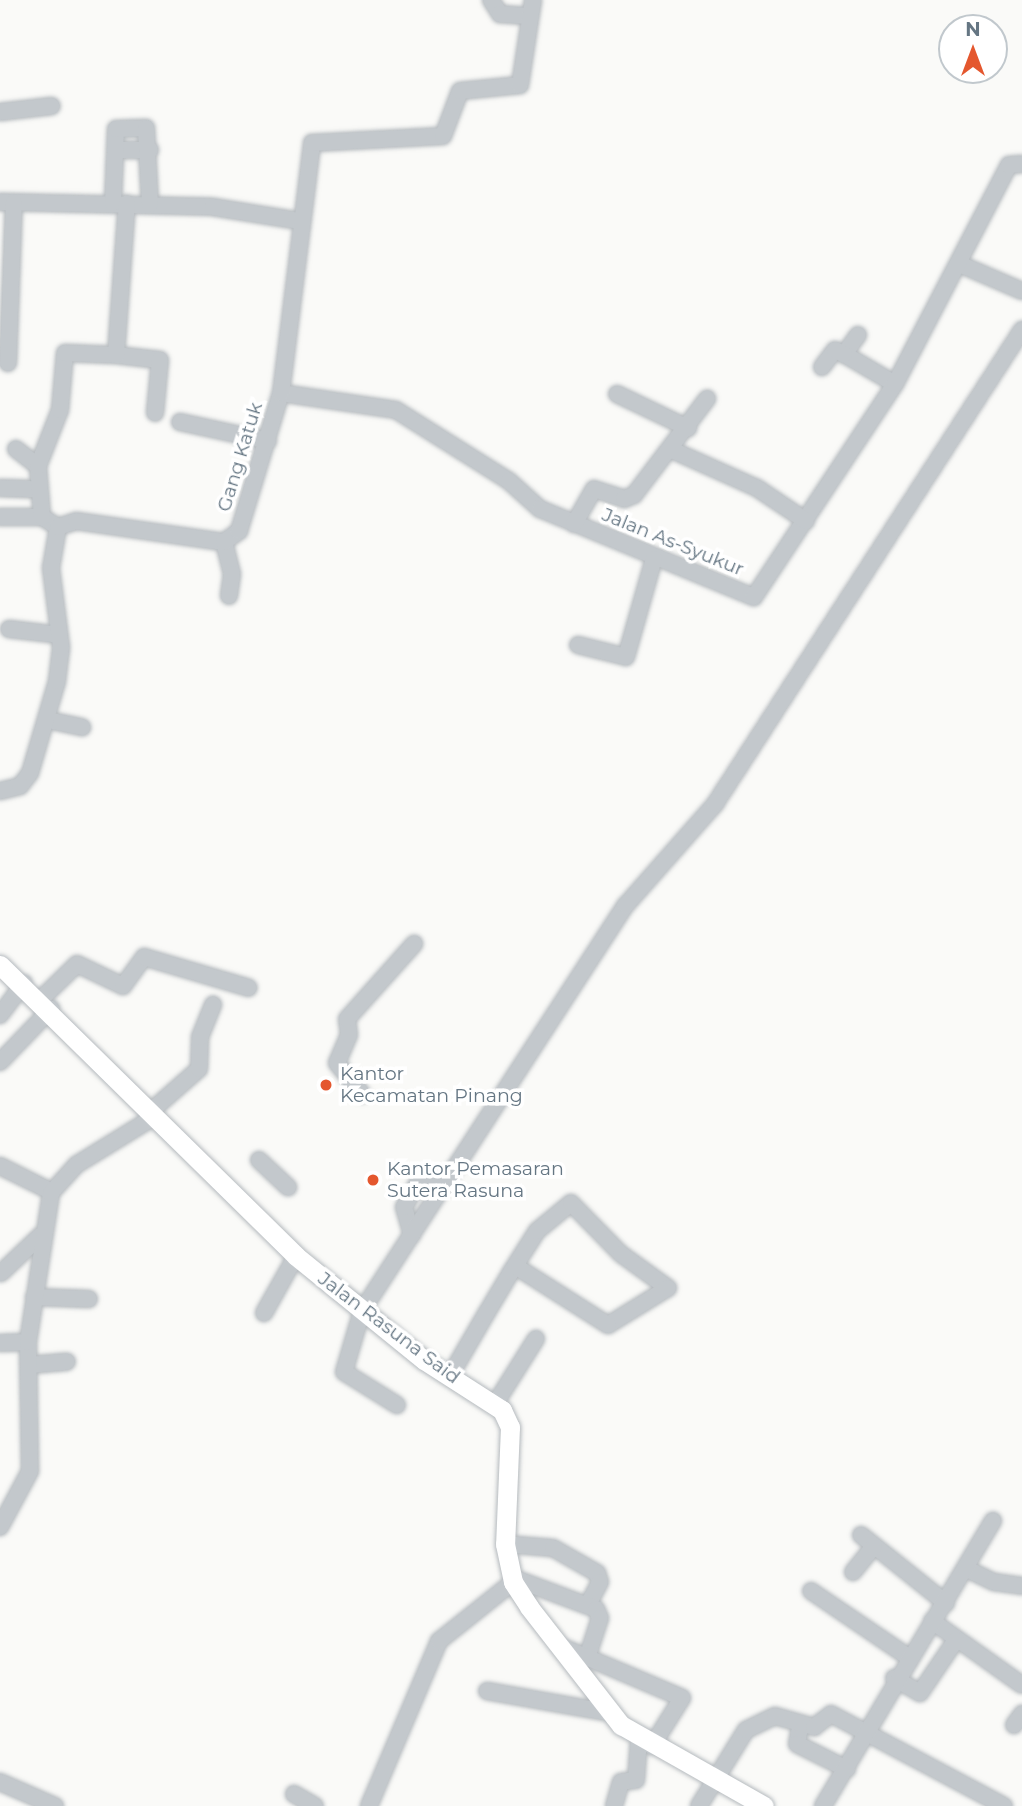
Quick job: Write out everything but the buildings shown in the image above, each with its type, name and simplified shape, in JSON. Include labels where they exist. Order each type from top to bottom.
[{"type":"main road","name":"Jalan Rasuna Said","points":[[0,965],[46,1004],[152,1114],[296,1256],[362,1311],[450,1376],[495,1404]]},
{"type":"main road","points":[[495,1404],[510,1427],[505,1544],[512,1579],[606,1712],[646,1742],[764,1806]]},
{"type":"street","points":[[491,0],[500,14],[531,8]]},
{"type":"street","name":"Gang Katuk","points":[[58,527],[76,521],[224,541],[239,531],[281,393],[303,234],[299,221],[312,143],[443,135],[460,91],[520,85],[531,8]]},
{"type":"street","points":[[0,112],[52,106]]},
{"type":"street","points":[[116,355],[120,203],[114,150],[119,127],[149,129],[149,204]]},
{"type":"street","points":[[114,150],[150,150]]},
{"type":"street","name":"Jalan As-Syukur","points":[[281,393],[396,410],[509,481],[540,509],[654,559],[754,597],[895,384],[962,265],[1009,165],[1022,164]]},
{"type":"street","points":[[8,363],[7,202],[149,204],[299,221]]},
{"type":"street","points":[[962,265],[1022,291]]},
{"type":"street","points":[[397,1405],[344,1372],[362,1311],[626,905],[715,804],[1022,330]]},
{"type":"street","points":[[844,354],[858,335]]},
{"type":"street","points":[[42,517],[36,489],[38,466],[60,410],[60,351],[160,360],[155,413]]},
{"type":"street","points":[[822,367],[835,351],[895,384]]},
{"type":"street","points":[[617,394],[688,428]]},
{"type":"street","points":[[574,524],[594,489],[624,499],[634,495],[672,450],[707,399]]},
{"type":"street","points":[[180,422],[268,441]]},
{"type":"street","points":[[16,449],[38,466]]},
{"type":"street","points":[[672,450],[757,488],[806,521]]},
{"type":"street","points":[[0,488],[36,489]]},
{"type":"street","points":[[0,517],[42,517],[58,527],[51,568],[61,664],[48,720],[26,780],[0,791]]},
{"type":"street","points":[[224,541],[232,574],[229,596]]},
{"type":"street","points":[[578,645],[626,657],[654,559]]},
{"type":"street","points":[[9,629],[59,635]]},
{"type":"street","points":[[48,720],[82,727]]},
{"type":"street","points":[[362,1094],[337,1063],[349,1035],[347,1019],[414,944]]},
{"type":"street","points":[[0,1062],[77,964],[123,986],[144,957],[249,988]]},
{"type":"street","points":[[0,1015],[24,984]]},
{"type":"street","points":[[0,1527],[29,1479],[28,1342],[41,1235],[52,1192],[76,1165],[152,1114],[199,1069],[200,1037],[212,1005]]},
{"type":"street","points":[[259,1160],[288,1187]]},
{"type":"street","points":[[0,1166],[52,1192]]},
{"type":"street","points":[[412,1235],[404,1207],[420,1179],[451,1175]]},
{"type":"street","points":[[450,1376],[515,1266],[537,1231],[571,1203],[621,1254],[668,1288],[608,1325],[515,1266]]},
{"type":"street","points":[[1,1273],[41,1235]]},
{"type":"street","points":[[264,1312],[296,1256]]},
{"type":"street","points":[[34,1297],[89,1299]]},
{"type":"street","points":[[495,1404],[536,1339]]},
{"type":"street","points":[[0,1343],[28,1342]]},
{"type":"street","points":[[29,1365],[67,1362]]},
{"type":"street","points":[[823,1806],[848,1769],[866,1729],[907,1656],[946,1603],[993,1521]]},
{"type":"street","points":[[861,1535],[946,1603]]},
{"type":"street","points":[[505,1544],[553,1548],[597,1573],[600,1583],[588,1605]]},
{"type":"street","points":[[853,1572],[874,1546]]},
{"type":"street","points":[[967,1569],[994,1583],[1022,1586]]},
{"type":"street","points":[[369,1806],[439,1641],[512,1579],[588,1605],[600,1618],[588,1656]]},
{"type":"street","points":[[811,1591],[907,1656]]},
{"type":"street","points":[[932,1621],[956,1640],[1021,1679]]},
{"type":"street","points":[[894,1678],[920,1693],[956,1640]]},
{"type":"street","points":[[558,1645],[684,1700],[646,1742],[636,1780],[621,1782],[614,1806]]},
{"type":"street","points":[[487,1690],[606,1712]]},
{"type":"street","points":[[699,1806],[746,1730],[775,1716],[800,1727],[824,1724],[831,1714],[866,1729],[1004,1806]]},
{"type":"street","points":[[800,1727],[797,1744],[848,1769]]},
{"type":"street","points":[[0,1782],[55,1806]]},
{"type":"street","points":[[294,1794],[315,1806]]},
{"type":"place","name":"Kantor Kecamatan Pinang","points":[[326,1085]]},
{"type":"place","name":"Kantor Pemasaran Sutera Rasuna","points":[[373,1180]]}]
